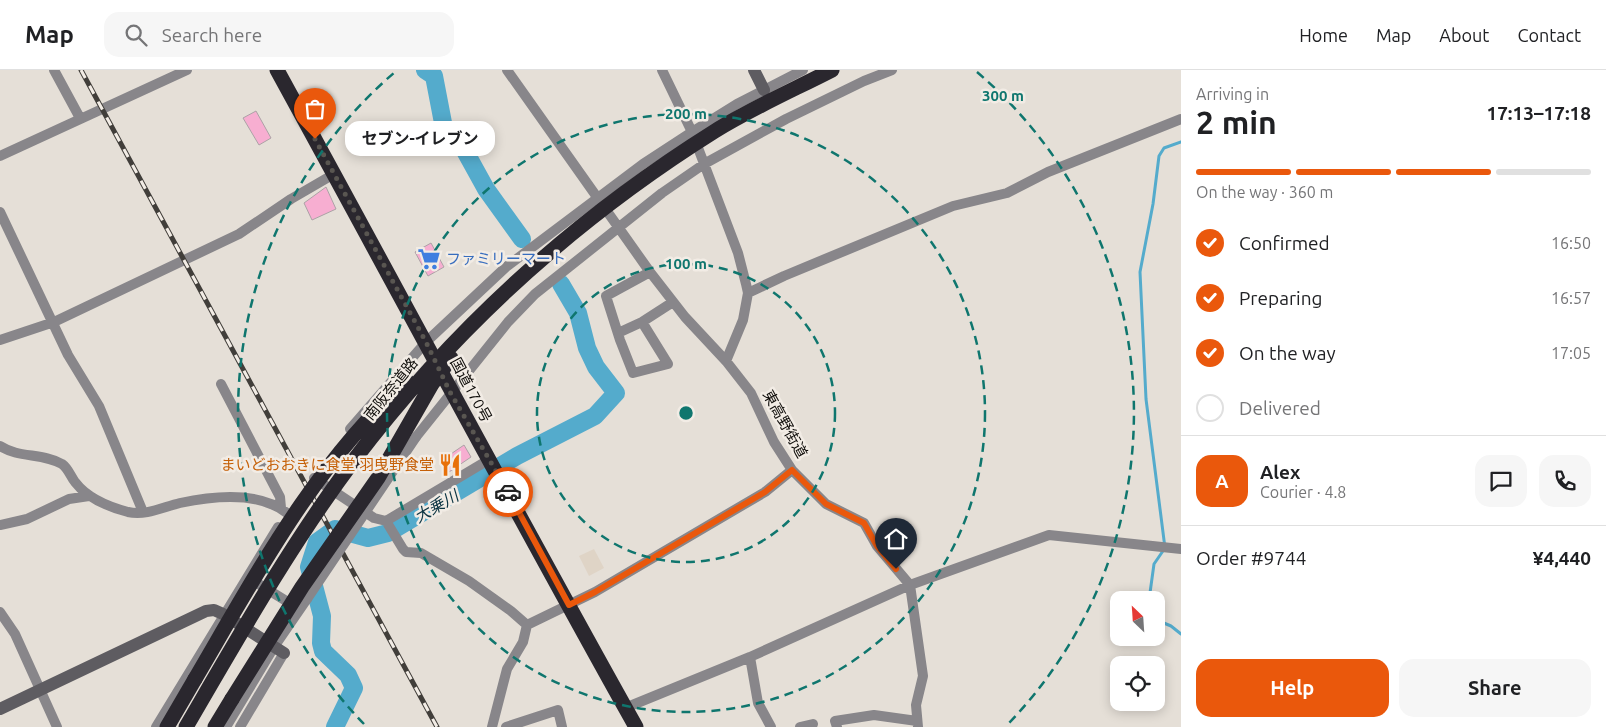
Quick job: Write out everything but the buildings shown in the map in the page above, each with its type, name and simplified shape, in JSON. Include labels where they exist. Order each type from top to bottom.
[{"type":"highway","name":"国道170号","points":[[277,70],[426,342],[450,392],[494,467],[636,727]]},
{"type":"highway","name":"南阪奈道路","points":[[178,727],[272,570],[351,455],[407,381],[467,313],[529,258],[647,167],[715,125],[818,70]]},
{"type":"highway","name":"南阪奈道路","points":[[186,727],[277,572],[356,458],[409,391],[467,328],[511,284],[550,250],[653,172],[717,130],[832,70]]},
{"type":"highway","points":[[215,727],[302,587],[378,478],[442,369],[550,250]]},
{"type":"highway","points":[[167,727],[263,563],[321,478],[382,403],[407,381]]},
{"type":"street","points":[[54,70],[80,118]]},
{"type":"street","points":[[0,156],[187,70]]},
{"type":"street","name":"東高野街道","points":[[507,70],[650,272],[673,302],[726,360],[751,393],[774,442],[792,470],[826,504],[864,523],[877,546],[910,585]]},
{"type":"street","points":[[662,70],[692,132],[738,253],[748,293],[742,320],[726,360]]},
{"type":"street","points":[[754,70],[764,90]]},
{"type":"street","points":[[156,727],[284,511],[380,393],[426,342],[506,267],[597,199],[692,132],[764,90],[803,70]]},
{"type":"street","points":[[240,727],[300,609],[416,437],[450,392],[508,322],[535,294],[662,193],[704,164],[786,119],[864,81],[892,70]]},
{"type":"street","points":[[748,293],[784,276],[953,206],[1007,193],[1048,172],[1181,119]]},
{"type":"street","points":[[0,340],[54,322],[239,234],[334,174]]},
{"type":"street","points":[[0,212],[54,322],[68,355],[99,406],[143,512]]},
{"type":"street","points":[[642,322],[668,364],[633,373],[606,296],[650,272]]},
{"type":"street","points":[[618,334],[642,322],[673,302]]},
{"type":"street","points":[[221,384],[280,497],[284,511]]},
{"type":"street","points":[[0,446],[7,450],[52,460],[64,465],[76,484],[89,496],[129,512],[153,512],[178,503],[213,498],[242,498],[271,504],[284,511]]},
{"type":"street","points":[[390,528],[494,467]]},
{"type":"street","points":[[527,625],[595,592],[765,492],[792,470]]},
{"type":"street","points":[[313,477],[390,528],[406,552],[421,553],[469,581],[527,625]]},
{"type":"street","points":[[0,525],[27,519],[69,499],[89,496]]},
{"type":"street","points":[[626,708],[750,658],[910,585],[1049,535],[1181,549]]},
{"type":"street","points":[[246,576],[300,609]]},
{"type":"street","points":[[837,727],[835,721],[874,715],[917,724],[916,704],[923,676],[910,585]]},
{"type":"street","points":[[0,709],[206,611],[214,610],[223,614],[279,650]]},
{"type":"street","points":[[0,612],[15,634],[57,727]]},
{"type":"street","points":[[492,727],[507,669],[523,642],[527,625]]},
{"type":"street","points":[[226,727],[279,650]]},
{"type":"street","points":[[750,658],[758,702],[771,727]]},
{"type":"street","points":[[506,727],[558,710],[562,727]]},
{"type":"street","points":[[800,727],[813,724]]},
{"type":"shaded area","points":[[594,549],[604,568],[589,576],[579,556]]},
{"type":"waterway","name":"大乗川","points":[[425,70],[434,76],[444,128],[465,151],[486,189],[522,239]]},
{"type":"waterway","points":[[1150,591],[1154,564],[1165,548],[1146,399],[1140,272],[1153,204],[1159,156],[1164,148],[1181,142]]},
{"type":"waterway","name":"大乗川","points":[[335,727],[354,688],[348,675],[323,651],[321,643],[322,616],[309,567],[317,542],[335,529],[368,538],[388,533],[517,456],[595,416],[616,393],[596,367],[587,348],[578,313],[561,284]]},
{"type":"waterway","points":[[1165,624],[1181,634]]},
{"type":"railway","points":[[81,70],[437,727]]},
{"type":"way so far","points":[[315,139],[426,342],[450,392],[508,492]]},
{"type":"place","name":"セブン-イレブン","points":[[315,139]]},
{"type":"place","name":"ファミリーマート","points":[[429,259]]},
{"type":"place","name":"まいどおおきに食堂 羽曳野食堂","points":[[450,465]]},
{"type":"route","points":[[508,492],[569,605],[595,592],[765,492],[792,470],[826,504],[864,523],[877,546],[896,569]]}]
